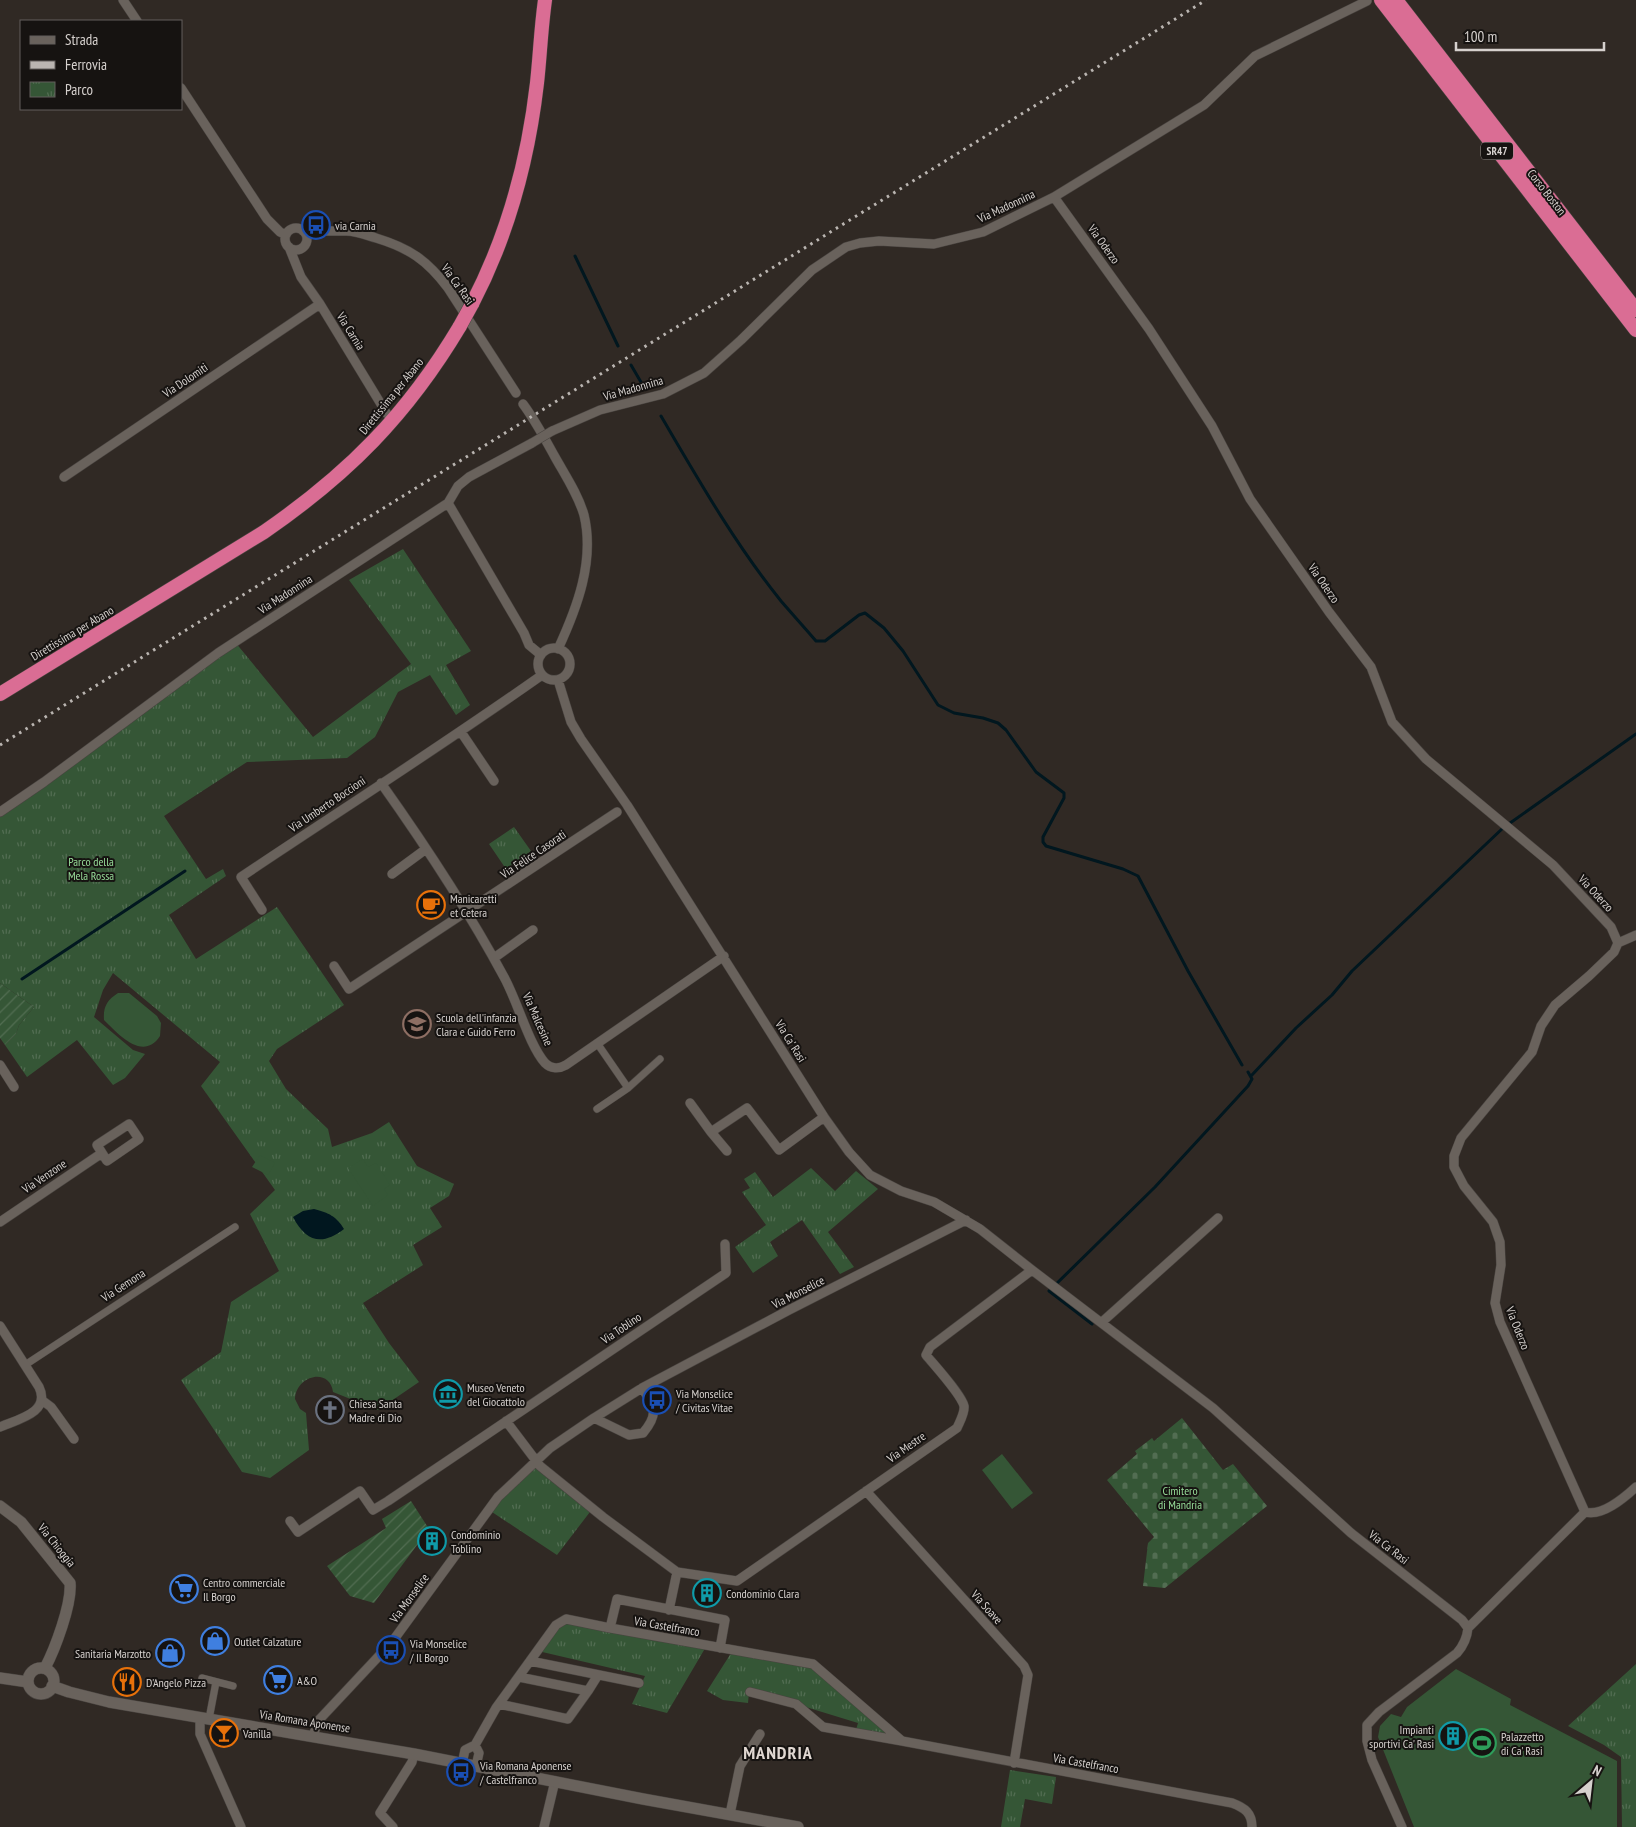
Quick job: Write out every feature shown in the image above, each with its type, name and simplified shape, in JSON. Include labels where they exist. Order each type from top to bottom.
[{"type":"highway","name":"Direttissima per Abano","points":[[0,694],[264,532],[294,511],[350,465],[388,427],[430,373],[460,326],[483,283],[508,223],[524,162],[537,84],[545,0]]},
{"type":"highway","name":"Corso Boston","points":[[1396,0],[1636,310]]},
{"type":"highway","name":"Corso Boston","points":[[1374,1],[1636,330]]},
{"type":"street","points":[[123,0],[136,20]]},
{"type":"street","name":"Via Madonnina","points":[[0,812],[44,782],[218,654],[448,503],[458,486],[469,477],[552,431],[600,410],[663,394],[704,373],[741,340],[812,270],[846,247],[879,241],[934,244],[983,232],[1054,197],[1204,104],[1255,56],[1374,1]]},
{"type":"street","points":[[182,89],[273,225],[289,232],[300,229],[306,234],[307,241]]},
{"type":"street","name":"Via Oderzo","points":[[1054,197],[1149,328],[1212,426],[1250,499],[1329,612],[1371,667],[1392,722],[1426,759],[1553,865],[1611,927],[1618,943]]},
{"type":"street","name":"Via Ca' Rasi","points":[[303,231],[345,231],[364,234],[403,247],[426,263],[448,288],[516,393]]},
{"type":"street","points":[[296,262],[300,249],[317,231]]},
{"type":"street","points":[[289,232],[285,241],[289,247],[296,250],[300,249]]},
{"type":"street","name":"Via Carnia","points":[[289,247],[301,277],[320,304],[387,414]]},
{"type":"street","name":"Via Dolomiti","points":[[64,477],[320,304]]},
{"type":"street","points":[[522,404],[570,483],[584,514],[587,561],[585,572],[579,595],[558,649]]},
{"type":"street","points":[[448,503],[524,633],[529,645],[541,655]]},
{"type":"street","points":[[548,649],[558,649],[567,655],[570,664],[566,674],[558,680],[550,680],[542,676],[538,668],[541,655],[548,649]]},
{"type":"street","name":"Via Umberto Boccioni","points":[[262,910],[241,877],[461,732],[542,676]]},
{"type":"street","name":"Via Ca' Rasi","points":[[558,680],[571,722],[724,956],[824,1117],[849,1152],[870,1175],[901,1191],[934,1202],[980,1229],[1213,1408],[1351,1532],[1462,1620],[1468,1628]]},
{"type":"street","points":[[461,732],[494,781]]},
{"type":"street","name":"Via Malcesine","points":[[381,783],[426,849],[494,958],[516,1001],[536,1049],[545,1063],[551,1067],[560,1068],[724,956]]},
{"type":"street","name":"Via Felice Casorati","points":[[334,966],[349,989],[467,913],[627,805]]},
{"type":"street","points":[[392,874],[426,849]]},
{"type":"street","points":[[494,958],[533,930]]},
{"type":"street","name":"Via Oderzo","points":[[1585,1512],[1500,1322],[1495,1303],[1501,1265],[1500,1242],[1493,1222],[1464,1186],[1454,1167],[1454,1156],[1461,1138],[1532,1052],[1541,1026],[1555,1005],[1614,952],[1618,943],[1636,935]]},
{"type":"street","points":[[598,1043],[628,1088]]},
{"type":"street","points":[[597,1109],[628,1088],[660,1059]]},
{"type":"street","points":[[0,1066],[14,1087]]},
{"type":"street","points":[[690,1103],[727,1151]]},
{"type":"street","points":[[711,1132],[747,1108],[779,1150],[824,1117]]},
{"type":"street","name":"Via Venzone","points":[[129,1124],[139,1139],[107,1160],[102,1152],[97,1145],[129,1124]]},
{"type":"street","name":"Via Venzone","points":[[0,1222],[102,1152]]},
{"type":"street","points":[[1102,1322],[1218,1218]]},
{"type":"street","name":"Via Monselice","points":[[313,1736],[318,1721],[392,1642],[498,1497],[550,1448],[642,1388],[789,1310],[966,1220]]},
{"type":"street","name":"Via Gemona","points":[[25,1365],[235,1227]]},
{"type":"street","name":"Via Toblino","points":[[290,1521],[298,1532],[360,1491],[373,1510],[726,1273],[725,1244]]},
{"type":"street","name":"Via Mestre","points":[[535,1461],[603,1517],[677,1572],[737,1580],[957,1428],[962,1418],[964,1406],[960,1398],[926,1355],[930,1347],[1032,1270]]},
{"type":"street","points":[[0,1326],[43,1395],[43,1401],[37,1410],[0,1428]]},
{"type":"street","points":[[594,1418],[630,1435],[643,1433],[649,1426],[655,1410],[642,1388]]},
{"type":"street","points":[[43,1401],[50,1406],[74,1439]]},
{"type":"street","points":[[506,1421],[535,1461]]},
{"type":"street","points":[[1402,1827],[1372,1760],[1367,1741],[1367,1725],[1379,1712],[1457,1653],[1463,1646],[1468,1628],[1585,1512],[1591,1514],[1606,1509],[1636,1487]]},
{"type":"street","name":"Via Soave","points":[[866,1491],[1024,1666],[1028,1675],[1014,1763]]},
{"type":"street","name":"Via Chioggia","points":[[0,1506],[21,1522],[70,1582],[68,1601],[62,1623],[52,1655],[45,1668]]},
{"type":"street","points":[[669,1610],[677,1572]]},
{"type":"street","name":"Via Castelfranco","points":[[610,1628],[616,1599],[725,1620],[720,1648]]},
{"type":"street","name":"Via Castelfranco","points":[[462,1764],[466,1750],[475,1745],[499,1704],[519,1676],[556,1625],[566,1619],[813,1664],[902,1741]]},
{"type":"street","points":[[530,1661],[639,1683]]},
{"type":"street","points":[[28,1682],[32,1670],[41,1667],[49,1670],[53,1678],[52,1686]]},
{"type":"street","points":[[499,1704],[568,1719],[598,1675]]},
{"type":"street","points":[[519,1676],[588,1691]]},
{"type":"street","name":"Via Romana Aponense","points":[[0,1678],[28,1682],[32,1690],[39,1693],[48,1691],[52,1686],[109,1702],[414,1754],[798,1827]]},
{"type":"street","points":[[202,1678],[233,1686]]},
{"type":"street","points":[[216,1682],[200,1734],[241,1827]]},
{"type":"street","name":"Via Castelfranco","points":[[750,1692],[796,1704],[823,1727],[1232,1803],[1242,1807],[1250,1814],[1252,1827]]},
{"type":"street","points":[[730,1814],[740,1766],[760,1734]]},
{"type":"street","points":[[475,1745],[479,1753],[476,1766]]},
{"type":"street","points":[[393,1827],[380,1813],[412,1762],[414,1754]]},
{"type":"street","points":[[544,1827],[555,1781]]},
{"type":"green space","name":"Parco della Mela Rossa","points":[[403,549],[471,651],[446,665],[470,705],[456,715],[430,675],[398,692],[375,737],[347,758],[247,762],[164,816],[206,879],[223,869],[226,876],[169,915],[196,959],[277,907],[344,1005],[277,1049],[269,1061],[286,1089],[328,1129],[332,1147],[372,1133],[389,1122],[417,1166],[454,1184],[449,1196],[430,1208],[442,1227],[413,1245],[423,1265],[363,1303],[389,1343],[419,1382],[378,1410],[333,1392],[331,1384],[326,1379],[313,1377],[307,1380],[301,1384],[295,1399],[300,1409],[306,1413],[309,1450],[270,1478],[242,1472],[181,1380],[221,1352],[231,1302],[279,1271],[250,1214],[275,1190],[201,1086],[220,1062],[113,973],[103,990],[94,1017],[133,1050],[145,1054],[125,1078],[113,1085],[77,1040],[27,1077],[5,1045],[16,1034],[19,1025],[34,1007],[0,983],[0,809],[235,642],[313,737],[411,664],[349,580]]},
{"type":"green space","points":[[514,827],[531,851],[506,869],[489,844]]},
{"type":"green space","points":[[0,983],[34,1007],[19,1025],[16,1034],[5,1045],[0,1038]]},
{"type":"green space","points":[[118,993],[129,993],[157,1016],[161,1023],[160,1036],[153,1043],[139,1046],[131,1043],[104,1020],[106,1004]]},
{"type":"green space","points":[[260,1155],[275,1163],[268,1175],[252,1167]]},
{"type":"green space","points":[[363,1159],[368,1167],[376,1163],[390,1185],[384,1189],[388,1195],[373,1206],[348,1168]]},
{"type":"green space","points":[[811,1168],[835,1191],[856,1171],[878,1189],[828,1232],[854,1267],[840,1274],[802,1220],[770,1242],[778,1256],[753,1273],[735,1247],[766,1225],[742,1192],[750,1188],[744,1179],[755,1172],[773,1197]]},
{"type":"green space","name":"Cimitero di Mandria","points":[[1182,1418],[1223,1470],[1233,1464],[1267,1506],[1165,1588],[1143,1586],[1148,1543],[1154,1537],[1107,1480],[1137,1454],[1135,1451],[1152,1438],[1154,1441]]},
{"type":"green space","points":[[1002,1454],[1033,1493],[1012,1509],[982,1470]]},
{"type":"green space","points":[[535,1461],[593,1508],[557,1555],[489,1510]]},
{"type":"green space","points":[[411,1501],[429,1529],[374,1603],[350,1596],[327,1566],[386,1528],[382,1519]]},
{"type":"green space","points":[[566,1619],[707,1645],[667,1713],[632,1704],[645,1676],[538,1651]]},
{"type":"green space","points":[[733,1650],[813,1664],[902,1741],[855,1733],[858,1723],[749,1692],[748,1703],[723,1700],[707,1691]]},
{"type":"green space","points":[[1636,1664],[1636,1827],[1622,1827],[1621,1757],[1604,1745],[1568,1726]]},
{"type":"green space","name":"Palazzetto di Ca' Rasi","points":[[1456,1669],[1511,1699],[1510,1705],[1617,1761],[1617,1827],[1414,1827],[1378,1737],[1380,1726],[1391,1714],[1401,1717],[1407,1707]]},
{"type":"green space","points":[[1010,1770],[1056,1777],[1052,1804],[1025,1799],[1020,1827],[1001,1827]]},
{"type":"water","points":[[314,1209],[332,1216],[344,1229],[329,1238],[322,1239],[315,1239],[303,1232],[293,1217],[303,1211]]},
{"type":"waterway","points":[[575,256],[618,346]]},
{"type":"waterway","points":[[631,365],[645,389]]},
{"type":"waterway","points":[[661,416],[748,557],[781,601],[816,641],[825,641],[859,615],[865,613],[884,628],[903,651],[938,705],[954,713],[983,718],[998,723],[1006,730],[1036,772],[1064,793],[1064,798],[1043,837],[1043,842],[1046,846],[1123,869],[1138,876],[1188,971],[1242,1065]]},
{"type":"waterway","points":[[1251,1076],[1296,1028],[1332,995],[1352,971],[1503,828],[1636,734]]},
{"type":"waterway","points":[[22,979],[185,871]]},
{"type":"waterway","points":[[1092,1324],[1049,1291],[1155,1187],[1248,1086],[1252,1079],[1248,1072]]},
{"type":"railway","points":[[0,745],[1206,0]]},
{"type":"place","name":"via Carnia","points":[[316,225]]},
{"type":"place","name":"Manicaretti et Cetera","points":[[431,905]]},
{"type":"place","name":"Scuola dell'infanzia Clara e Guido Ferro","points":[[417,1024]]},
{"type":"place","name":"Museo Veneto del Giocattolo","points":[[448,1394]]},
{"type":"place","name":"Via Monselice / Civitas Vitae","points":[[657,1400]]},
{"type":"place","name":"Chiesa Santa Madre di Dio","points":[[330,1410]]},
{"type":"place","name":"Condominio Toblino","points":[[432,1541]]},
{"type":"place","name":"Centro commerciale Il Borgo","points":[[184,1589]]},
{"type":"place","name":"Condominio Clara","points":[[707,1593]]},
{"type":"place","name":"Outlet Calzature","points":[[215,1641]]},
{"type":"place","name":"Via Monselice / Il Borgo","points":[[391,1650]]},
{"type":"place","name":"Sanitaria Marzotto","points":[[170,1653]]},
{"type":"place","name":"A&O","points":[[278,1680]]},
{"type":"place","name":"D'Angelo Pizza","points":[[127,1682]]},
{"type":"place","name":"Vanilla","points":[[224,1733]]},
{"type":"place","name":"Impianti sportivi Ca' Rasi","points":[[1453,1736]]},
{"type":"place","name":"Palazzetto di Ca' Rasi","points":[[1482,1743]]},
{"type":"place","name":"Via Romana Aponense / Castelfranco","points":[[461,1772]]},
{"type":"district","name":"MANDRIA","points":[[778,1752]]}]
